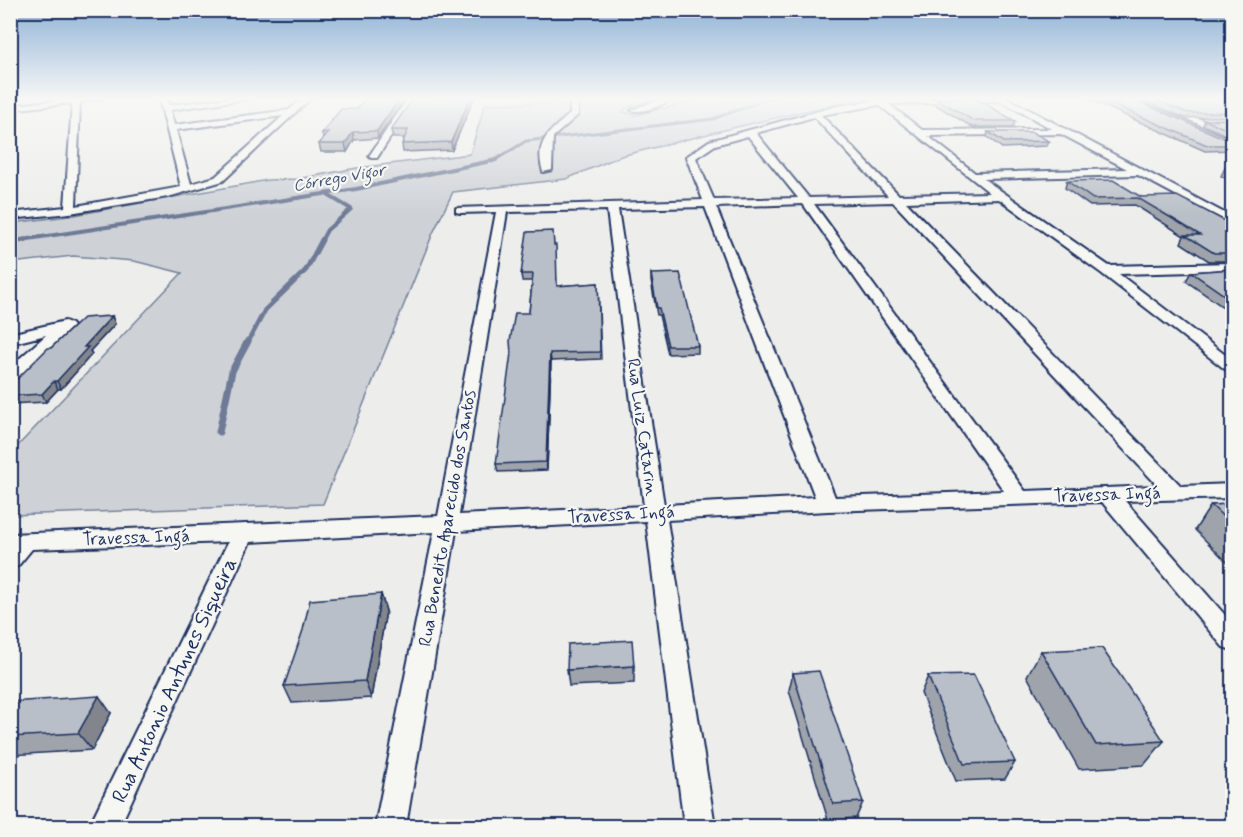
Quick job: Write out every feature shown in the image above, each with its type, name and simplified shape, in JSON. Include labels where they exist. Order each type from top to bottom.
[{"type":"street","points":[[70,210],[74,137]]},
{"type":"street","points":[[173,137],[187,190]]},
{"type":"street","points":[[10,216],[70,210],[187,190],[219,178],[264,137]]},
{"type":"street","points":[[374,156],[386,137]]},
{"type":"street","points":[[547,170],[548,139],[550,137]]},
{"type":"street","points":[[733,137],[712,143],[691,157],[828,504]]},
{"type":"street","points":[[754,137],[807,202],[1018,496]]},
{"type":"street","points":[[838,137],[1175,492]]},
{"type":"street","points":[[925,137],[973,176],[1106,270],[1233,367]]},
{"type":"street","points":[[1076,137],[1233,222]]},
{"type":"street","points":[[1219,137],[1233,143]]},
{"type":"street","points":[[973,176],[1142,172]]},
{"type":"street","points":[[460,210],[1003,196]]},
{"type":"street","name":"Rua Luiz Catarin","points":[[612,206],[699,826]]},
{"type":"street","name":"Rua Benedito Aparecido dos Santos","points":[[390,826],[447,523],[502,209]]},
{"type":"street","points":[[1106,270],[1233,267]]},
{"type":"street","points":[[10,339],[65,326],[10,376]]},
{"type":"street","name":"Travessa Ingá","points":[[18,542],[243,534],[1018,496],[1233,491]]},
{"type":"street","points":[[1107,494],[1233,640]]},
{"type":"street","name":"Rua Antonio Antunes Siqueira","points":[[104,826],[243,534]]},
{"type":"street","points":[[10,560],[18,542]]},
{"type":"shaded area","points":[[475,137],[696,137],[621,156],[566,179],[453,192],[433,233],[323,504],[11,515],[10,454],[182,273],[134,261],[73,256],[11,263],[11,223],[69,216],[268,180],[297,179],[357,168],[470,154]]},
{"type":"building","points":[[324,137],[350,137],[345,144],[319,144]]},
{"type":"building","points":[[405,137],[453,137],[451,142],[402,144]]},
{"type":"building","points":[[996,137],[1042,137],[1049,141],[1004,142]]},
{"type":"building","points":[[1189,137],[1221,137],[1233,142],[1233,145],[1207,145]]},
{"type":"building","points":[[1113,180],[1141,197],[1177,196],[1233,225],[1233,253],[1214,253],[1185,235],[1200,235],[1138,198],[1093,199],[1067,181]]},
{"type":"building","points":[[553,231],[554,245],[556,245],[557,286],[598,283],[600,352],[550,353],[546,462],[496,464],[515,313],[529,313],[533,274],[521,274],[527,232]]},
{"type":"building","points":[[1233,269],[1233,301],[1191,272]]},
{"type":"building","points":[[680,273],[698,346],[668,346],[659,308],[657,308],[651,274]]},
{"type":"building","points":[[112,316],[84,347],[88,347],[42,394],[10,396],[10,386],[48,348],[51,348],[83,318]]},
{"type":"building","points":[[1233,504],[1233,526],[1211,505]]},
{"type":"building","points":[[381,594],[365,681],[284,686],[303,630],[310,600]]},
{"type":"building","points":[[632,640],[634,666],[567,670],[568,644]]},
{"type":"building","points":[[1102,648],[1164,741],[1096,745],[1041,651]]},
{"type":"building","points":[[819,671],[863,802],[833,804],[793,673]]},
{"type":"building","points":[[974,675],[1015,762],[964,764],[928,676]]},
{"type":"building","points":[[99,696],[78,733],[10,737],[10,702]]},
{"type":"waterway","name":"Córrego Vigor","points":[[495,160],[526,141],[559,137]]},
{"type":"waterway","name":"Córrego Vigor","points":[[15,241],[356,189],[495,160]]},
{"type":"waterway","points":[[321,241],[327,230],[351,209],[326,194]]},
{"type":"waterway","name":"Córrego Vigor","points":[[10,242],[25,240]]},
{"type":"waterway","points":[[248,342],[265,310],[306,270],[322,240]]},
{"type":"waterway","points":[[219,432],[232,371],[248,341]]}]
